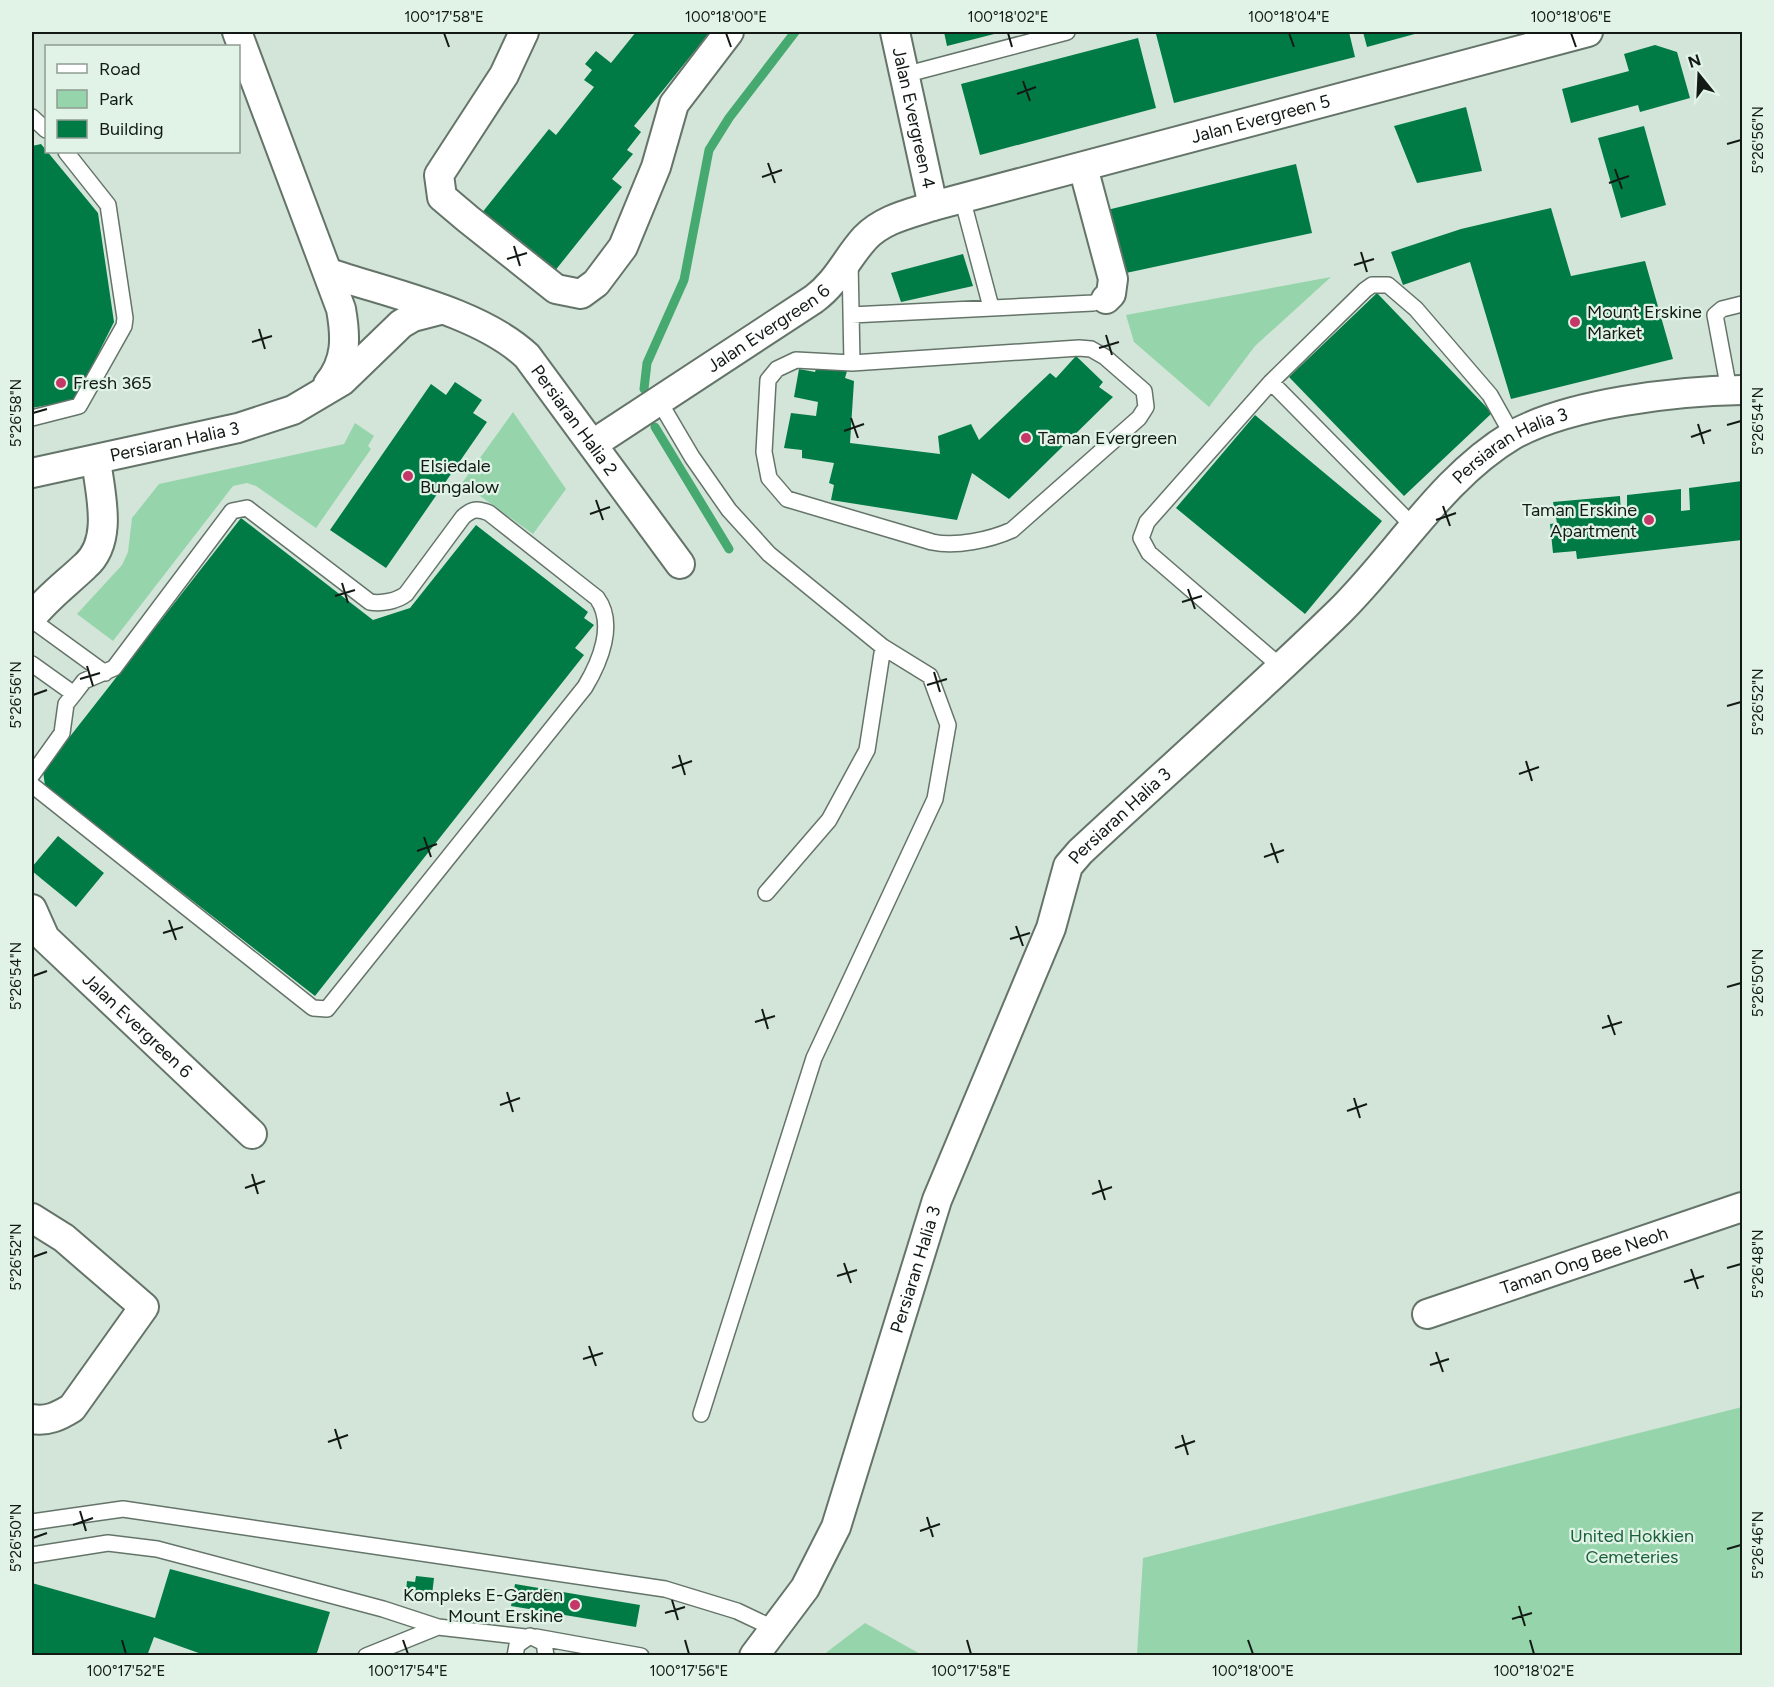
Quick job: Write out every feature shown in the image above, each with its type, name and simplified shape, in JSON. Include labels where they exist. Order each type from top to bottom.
[{"type":"street","points":[[237,32],[341,309],[345,347],[341,365],[314,399]]},
{"type":"street","points":[[524,32],[504,75],[439,175],[439,186],[442,197],[556,289],[581,294],[596,283],[623,247],[656,167],[674,104],[729,32]]},
{"type":"street","name":"Jalan Evergreen 4","points":[[895,32],[933,206]]},
{"type":"street","name":"Jalan Evergreen 5","points":[[933,206],[1573,34]]},
{"type":"street","points":[[1083,167],[1113,279],[1111,294],[1106,299]]},
{"type":"street","name":"Jalan Evergreen 6","points":[[593,444],[814,300],[837,280],[875,230],[888,221],[933,206]]},
{"type":"street","name":"Persiaran Halia 2","points":[[329,273],[478,323],[514,344],[527,356],[680,564]]},
{"type":"street","points":[[314,399],[342,381],[401,324],[413,317],[440,310]]},
{"type":"street","name":"Persiaran Halia 3","points":[[754,1656],[806,1588],[836,1527],[937,1200],[1052,928],[1068,866],[1080,852],[1340,611],[1457,479],[1513,436],[1552,419],[1605,404],[1736,390]]},
{"type":"street","name":"Persiaran Halia 3","points":[[32,473],[266,420],[314,399]]},
{"type":"street","points":[[32,619],[46,598],[95,555],[102,539],[103,522],[96,460]]},
{"type":"street","name":"Jalan Evergreen 6","points":[[32,909],[38,946],[252,1134]]},
{"type":"street","name":"Taman Ong Bee Neoh","points":[[1427,1314],[1743,1207]]},
{"type":"street","points":[[32,1218],[64,1238],[144,1306],[72,1408],[58,1416],[41,1420],[32,1419]]},
{"type":"lane","points":[[904,75],[1067,32]]},
{"type":"lane","points":[[32,117],[45,129]]},
{"type":"lane","points":[[32,418],[79,406],[124,326],[113,279],[108,205],[67,153]]},
{"type":"lane","points":[[962,198],[991,307]]},
{"type":"lane","points":[[850,261],[852,363]]},
{"type":"lane","points":[[1280,666],[1149,553],[1141,538],[1147,522],[1271,382],[1365,290],[1372,285],[1388,285],[1416,309],[1490,396],[1513,436]]},
{"type":"lane","points":[[851,315],[1093,303],[1106,299]]},
{"type":"lane","points":[[1736,390],[1715,315],[1722,309],[1743,304]]},
{"type":"lane","points":[[1091,349],[1105,357],[1144,391],[1146,407],[1139,418],[1012,530],[1000,536],[944,545],[787,498],[770,478],[764,452],[768,380],[777,369],[796,360],[852,363],[1091,349]]},
{"type":"lane","points":[[1271,382],[1415,528]]},
{"type":"lane","points":[[659,401],[729,510],[769,554],[883,647],[930,676],[948,724],[935,799],[814,1058],[701,1414]]},
{"type":"lane","points":[[32,775],[62,733],[66,704],[84,681],[114,668],[232,511],[238,508],[247,508],[370,602],[376,603],[400,598],[406,594],[463,517],[471,510],[480,510],[489,513],[597,598],[607,619],[607,630],[585,687],[327,1009],[313,1008],[32,785]]},
{"type":"lane","points":[[32,619],[105,673]]},
{"type":"lane","points":[[766,893],[829,820],[867,750],[883,647]]},
{"type":"lane","points":[[32,664],[74,694]]},
{"type":"lane","points":[[32,1522],[111,1509],[134,1511],[665,1589],[737,1611],[775,1629]]},
{"type":"lane","points":[[32,1555],[108,1543],[157,1549],[383,1609],[438,1627],[530,1637],[641,1656]]},
{"type":"lane","points":[[366,1656],[438,1627]]},
{"type":"lane","points":[[515,1656],[517,1645],[530,1637]]},
{"type":"lane","points":[[530,1637],[544,1643],[546,1656]]},
{"type":"green space","points":[[1331,277],[1255,346],[1209,407],[1134,342],[1126,315]]},
{"type":"green space","points":[[513,412],[566,489],[533,534],[462,483]]},
{"type":"green space","points":[[355,423],[374,436],[368,446],[371,449],[316,528],[256,486],[247,483],[233,486],[113,641],[77,614],[122,565],[128,552],[132,518],[159,484],[344,444]]},
{"type":"green space","name":"United Hokkien Cemeteries","points":[[1742,1407],[1742,1655],[1137,1655],[1143,1558]]},
{"type":"green space","points":[[865,1623],[922,1655],[823,1655]]},
{"type":"building","points":[[636,32],[710,32],[634,126],[641,132],[627,150],[633,154],[612,179],[622,187],[554,272],[481,214],[549,129],[556,135],[594,87],[584,80],[592,70],[585,64],[596,51],[611,63]]},
{"type":"building","points":[[944,32],[1002,32],[947,46]]},
{"type":"building","points":[[1164,32],[1349,32],[1355,57],[1174,103],[1156,34]]},
{"type":"building","points":[[1363,32],[1422,32],[1367,47]]},
{"type":"building","points":[[1138,38],[1156,108],[980,155],[961,84]]},
{"type":"building","points":[[1655,45],[1677,52],[1690,98],[1640,112],[1638,105],[1571,123],[1562,89],[1629,71],[1624,54]]},
{"type":"building","points":[[1466,107],[1482,171],[1417,183],[1394,126]]},
{"type":"building","points":[[1644,126],[1666,205],[1621,218],[1598,138]]},
{"type":"building","points":[[41,144],[45,153],[48,153],[98,213],[114,322],[75,400],[32,408],[32,146]]},
{"type":"building","points":[[1296,164],[1312,233],[1126,273],[1103,211]]},
{"type":"building","name":"Mount Erskine Market","points":[[1551,208],[1571,276],[1645,261],[1673,359],[1511,399],[1470,262],[1403,285],[1391,252],[1461,229]]},
{"type":"building","points":[[963,254],[973,286],[901,302],[891,273]]},
{"type":"building","points":[[1377,293],[1492,413],[1404,496],[1289,377]]},
{"type":"building","name":"Taman Evergreen","points":[[1076,356],[1103,382],[1099,387],[1113,397],[1009,499],[972,473],[957,520],[831,500],[834,485],[829,483],[834,463],[802,458],[802,450],[784,448],[791,413],[816,416],[818,402],[794,397],[799,369],[815,372],[817,366],[847,371],[845,378],[854,381],[850,443],[940,454],[938,436],[971,424],[979,440],[1050,373],[1056,378]]},
{"type":"building","name":"Elsiedale Bungalow","points":[[455,382],[482,400],[473,413],[487,422],[386,568],[330,530],[431,384],[446,395]]},
{"type":"building","points":[[1255,415],[1382,521],[1305,614],[1176,508]]},
{"type":"building","name":"Taman Erskine Apartment","points":[[1742,481],[1742,540],[1577,559],[1576,551],[1553,553],[1550,524],[1557,523],[1553,502],[1620,496],[1621,516],[1627,516],[1627,495],[1681,489],[1681,511],[1690,510],[1689,488]]},
{"type":"building","points":[[241,518],[373,620],[410,608],[476,525],[588,612],[584,618],[594,625],[575,648],[584,655],[315,996],[45,786],[43,771]]},
{"type":"building","points":[[58,836],[104,873],[76,907],[32,871],[32,867]]},
{"type":"building","points":[[170,1569],[330,1612],[316,1656],[207,1656],[154,1637],[147,1656],[32,1656],[32,1583],[155,1618]]},
{"type":"building","points":[[416,1576],[434,1578],[432,1595],[406,1592],[407,1581],[415,1582]]},
{"type":"building","name":"Kompleks E-Garden Mount Erskine","points":[[515,1584],[640,1605],[636,1627],[511,1606]]},
{"type":"waterway","points":[[644,389],[647,363],[684,280],[709,150],[729,118],[795,32]]},
{"type":"waterway","points":[[655,427],[729,549]]},
{"type":"place","name":"Mount Erskine Market","points":[[1575,322]]},
{"type":"place","name":"Fresh 365","points":[[61,383]]},
{"type":"place","name":"Taman Evergreen","points":[[1026,438]]},
{"type":"place","name":"Elsiedale Bungalow","points":[[408,476]]},
{"type":"place","name":"Taman Erskine Apartment","points":[[1649,520]]},
{"type":"place","name":"Kompleks E-Garden Mount Erskine","points":[[575,1605]]}]
